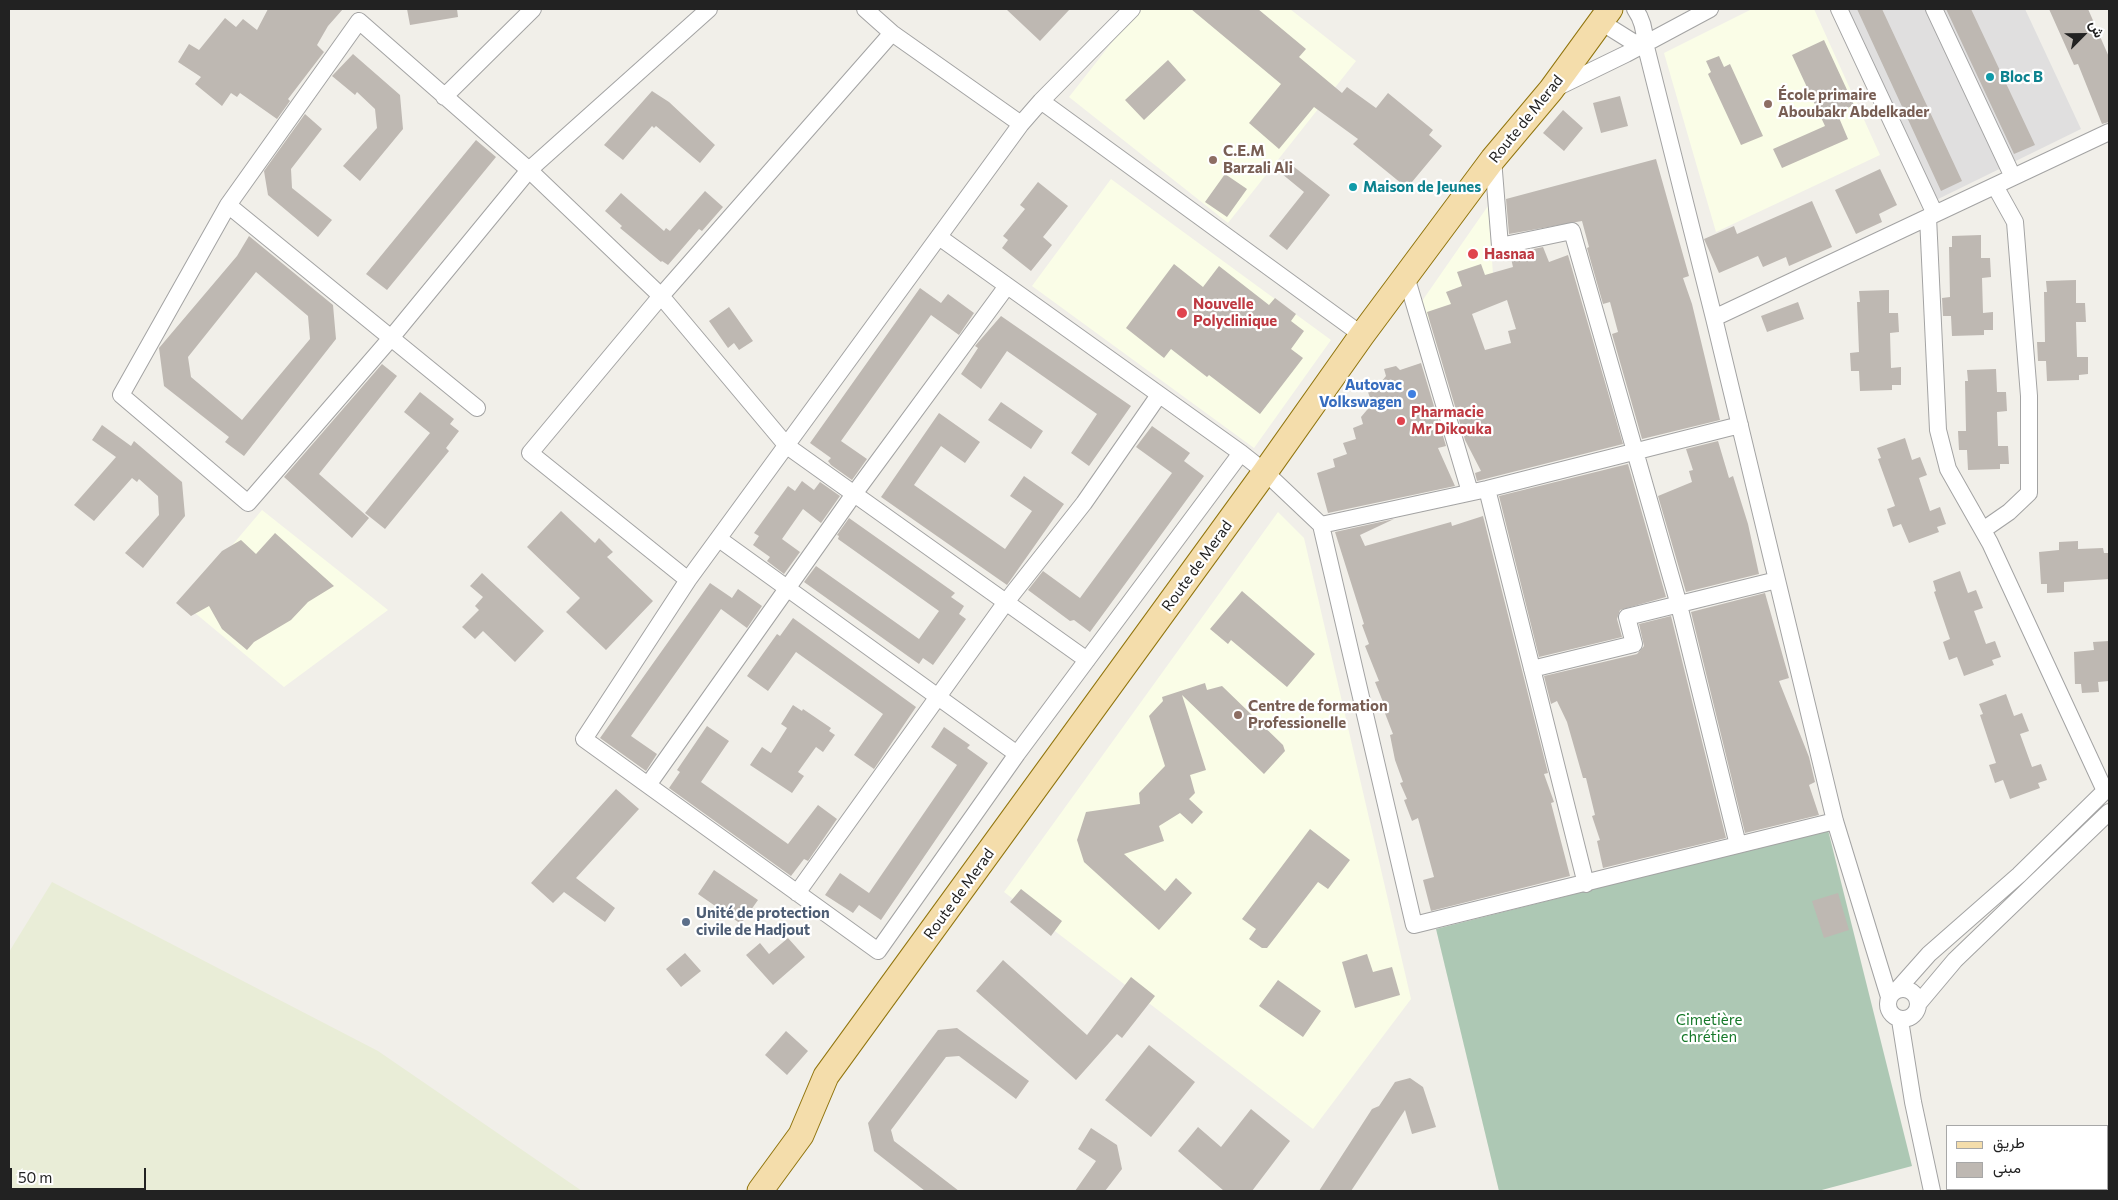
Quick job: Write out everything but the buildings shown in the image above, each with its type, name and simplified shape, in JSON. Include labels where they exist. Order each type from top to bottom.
[{"type":"main road","name":"Route de Merad","points":[[760,1191],[800,1135],[826,1076],[1265,472],[1362,334],[1492,159],[1551,90],[1606,16]]},
{"type":"street","points":[[444,97],[533,9]]},
{"type":"street","points":[[709,9],[529,170],[390,338],[248,503],[121,395],[228,206],[359,21],[529,170],[662,296],[787,446],[1086,660]]},
{"type":"street","points":[[865,9],[892,33],[1021,124]]},
{"type":"street","points":[[1132,9],[1041,101],[1021,124],[688,580],[584,739],[878,951],[1017,754],[1241,453]]},
{"type":"street","points":[[1635,9],[1640,16],[1645,33],[1645,43],[1714,318],[1835,821],[1893,993]]},
{"type":"street","points":[[1551,90],[1710,9]]},
{"type":"street","points":[[1839,9],[1931,216],[1938,430],[1948,469],[1983,530],[2107,789],[2019,875],[1929,954],[1893,993],[1889,1011],[1900,1020],[1906,1020],[1914,1014],[1918,1004],[1955,960],[2109,812]]},
{"type":"street","points":[[1934,9],[2013,177]]},
{"type":"street","points":[[1606,16],[1633,42],[1645,43]]},
{"type":"street","points":[[688,580],[530,452],[662,296],[892,33]]},
{"type":"street","points":[[1041,101],[1362,334]]},
{"type":"street","points":[[1714,318],[2109,132]]},
{"type":"street","points":[[1492,159],[1500,246],[1572,231],[1679,605],[1738,845]]},
{"type":"street","points":[[1983,530],[2009,512],[2029,493],[2029,396],[2015,222],[1995,186]]},
{"type":"street","points":[[228,206],[477,408]]},
{"type":"street","points":[[939,237],[1241,453],[1265,472],[1321,525],[1414,925],[1835,821]]},
{"type":"street","points":[[1406,276],[1470,492]]},
{"type":"street","points":[[648,785],[854,494],[1008,286]]},
{"type":"street","points":[[797,893],[1006,602],[1084,504],[1159,395]]},
{"type":"street","points":[[1321,525],[1487,489],[1740,425]]},
{"type":"street","points":[[1487,489],[1586,884]]},
{"type":"street","points":[[719,539],[1017,754]]},
{"type":"street","points":[[1532,669],[1634,644],[1627,617],[1777,580]]},
{"type":"street","points":[[1893,993],[1902,989],[1911,992],[1917,999],[1918,1004]]},
{"type":"street","points":[[1900,1020],[1912,1102],[1932,1191]]},
{"type":"shaded area","name":"C.E.M Barzali Ali","points":[[1138,9],[1290,9],[1356,61],[1228,223],[1069,97]]},
{"type":"shaded area","name":"École primaire Aboubakr Abdelkader","points":[[1752,9],[1814,9],[1880,155],[1716,232],[1664,53]]},
{"type":"shaded area","points":[[1839,9],[2025,9],[2081,129],[1930,203]]},
{"type":"shaded area","name":"Nouvelle Polyclinique","points":[[1111,179],[1331,340],[1254,448],[1032,286]]},
{"type":"shaded area","name":"Hasnaa","points":[[1488,206],[1495,301],[1424,321],[1420,304]]},
{"type":"shaded area","points":[[262,510],[388,610],[284,687],[183,603]]},
{"type":"shaded area","name":"Centre de formation Professionelle","points":[[1278,512],[1304,538],[1411,999],[1313,1129],[1004,892]]},
{"type":"shaded area","points":[[52,882],[378,1051],[582,1191],[9,1191],[9,952]]},
{"type":"green space","name":"Cimetière chrétien","points":[[1828,830],[1912,1166],[1818,1191],[1499,1191],[1436,929]]},
{"type":"place","name":"Bloc B","points":[[1990,77]]},
{"type":"place","name":"École primaire Aboubakr Abdelkader","points":[[1768,104]]},
{"type":"place","name":"C.E.M Barzali Ali","points":[[1213,160]]},
{"type":"place","name":"Maison de Jeunes","points":[[1353,187]]},
{"type":"place","name":"Hasnaa","points":[[1473,254]]},
{"type":"place","name":"Nouvelle Polyclinique","points":[[1182,313]]},
{"type":"place","name":"Autovac Volkswagen","points":[[1412,394]]},
{"type":"place","name":"Pharmacie Mr Dikouka","points":[[1401,421]]},
{"type":"place","name":"Centre de formation Professionelle","points":[[1238,715]]},
{"type":"place","name":"Unité de protection civile de Hadjout","points":[[686,922]]}]
